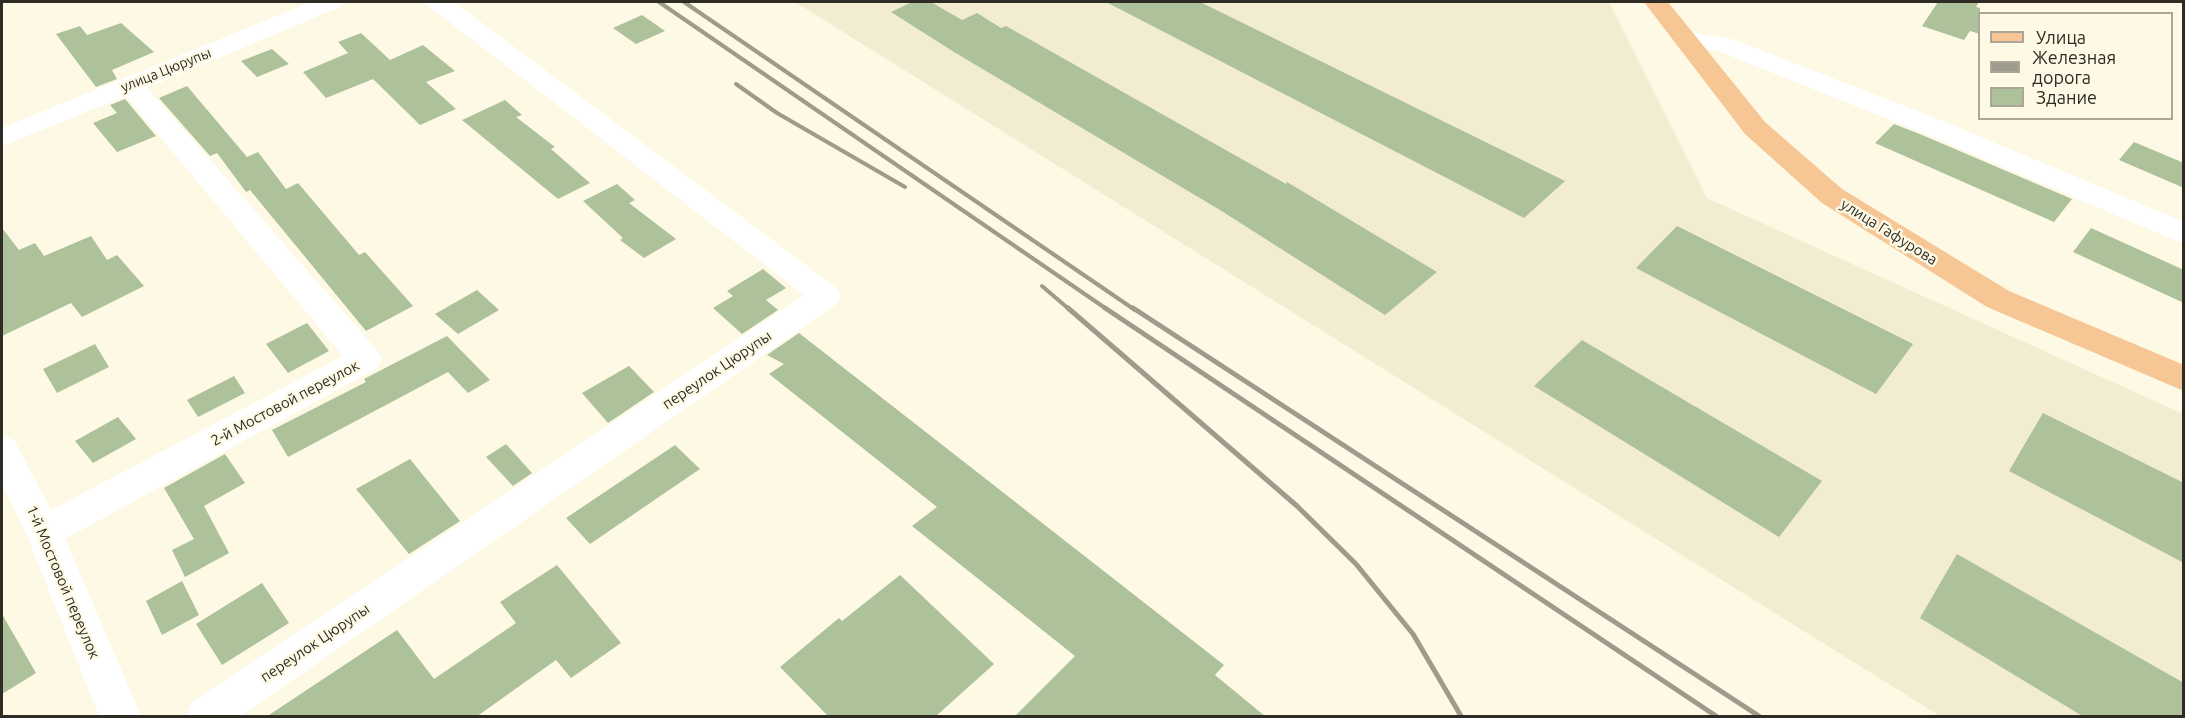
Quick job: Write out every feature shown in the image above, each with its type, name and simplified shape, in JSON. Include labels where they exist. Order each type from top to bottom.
[{"type":"main road","name":"улица Гафурова","points":[[1656,2],[1755,128],[1832,196],[1998,299],[2184,379]]},
{"type":"street","name":"улица Цюрупы","points":[[2,138],[331,2]]},
{"type":"street","name":"переулок Цюрупы","points":[[207,717],[826,296],[439,2]]},
{"type":"street","points":[[1686,40],[1723,44],[1934,127],[2184,234]]},
{"type":"street","name":"2-й Мостовой переулок","points":[[44,532],[365,359],[130,85]]},
{"type":"street","name":"1-й Мостовой переулок","points":[[2,450],[44,532],[120,717]]},
{"type":"shaded area","points":[[795,2],[1609,2],[1707,198],[2183,414],[2183,716],[1940,716]]},
{"type":"building","points":[[912,2],[931,2],[962,20],[977,13],[1001,28],[1006,26],[1286,184],[1287,182],[1437,272],[1385,315],[1220,210],[891,12]]},
{"type":"building","points":[[1106,2],[1200,2],[1565,181],[1524,218]]},
{"type":"building","points":[[1938,2],[1979,2],[1976,7],[1980,8],[1978,33],[1970,31],[1964,40],[1922,26]]},
{"type":"building","points":[[642,15],[665,31],[636,44],[613,28]]},
{"type":"building","points":[[121,23],[154,52],[112,70],[117,79],[96,87],[56,34],[80,26],[87,35]]},
{"type":"building","points":[[361,33],[390,60],[423,45],[455,71],[426,82],[456,109],[420,125],[373,79],[326,98],[303,72],[348,53],[338,42]]},
{"type":"building","points":[[272,49],[289,64],[257,77],[241,61]]},
{"type":"building","points":[[187,86],[247,157],[258,152],[286,189],[298,183],[359,255],[365,252],[413,306],[366,331],[250,190],[246,192],[217,153],[210,156],[159,98]]},
{"type":"building","points":[[125,99],[156,136],[117,152],[93,123],[117,113],[110,105]]},
{"type":"building","points":[[505,100],[522,115],[516,117],[555,147],[551,149],[590,183],[558,199],[462,120]]},
{"type":"building","points":[[1894,124],[2072,199],[2054,222],[1875,143]]},
{"type":"building","points":[[2134,142],[2184,163],[2184,188],[2119,160]]},
{"type":"building","points":[[617,184],[635,200],[629,203],[676,239],[644,258],[620,240],[623,238],[583,201]]},
{"type":"building","points":[[1677,226],[1913,344],[1876,394],[1636,268]]},
{"type":"building","points":[[2,228],[19,250],[35,243],[44,256],[91,236],[107,260],[117,255],[144,286],[82,317],[71,303],[2,336]]},
{"type":"building","points":[[2091,228],[2184,270],[2184,303],[2073,252]]},
{"type":"building","points":[[763,269],[786,288],[766,300],[778,310],[742,334],[713,308],[733,296],[727,291]]},
{"type":"building","points":[[477,290],[499,310],[458,334],[435,314]]},
{"type":"building","points":[[307,323],[329,351],[288,373],[266,344]]},
{"type":"building","points":[[799,333],[1224,665],[1215,675],[1266,717],[1014,717],[1075,656],[912,526],[937,507],[769,374],[784,364],[767,355]]},
{"type":"building","points":[[447,336],[490,380],[468,393],[448,372],[288,457],[272,430],[366,382],[364,379]]},
{"type":"building","points":[[1582,340],[1822,481],[1779,537],[1534,386]]},
{"type":"building","points":[[95,344],[109,367],[57,393],[43,369]]},
{"type":"building","points":[[629,366],[654,392],[608,423],[582,393]]},
{"type":"building","points":[[234,376],[245,393],[198,417],[187,400]]},
{"type":"building","points":[[2043,413],[2184,483],[2184,563],[2009,471]]},
{"type":"building","points":[[118,417],[136,439],[93,463],[75,441]]},
{"type":"building","points":[[506,444],[532,473],[513,486],[486,457]]},
{"type":"building","points":[[675,445],[700,469],[590,544],[566,518]]},
{"type":"building","points":[[225,454],[245,483],[204,506],[229,553],[185,577],[172,550],[194,539],[164,488]]},
{"type":"building","points":[[410,459],[460,521],[409,554],[356,489]]},
{"type":"building","points":[[1957,554],[2184,683],[2184,717],[2084,717],[1920,618]]},
{"type":"building","points":[[557,565],[621,643],[571,678],[556,660],[476,717],[266,717],[397,630],[434,679],[516,623],[500,602]]},
{"type":"building","points":[[900,575],[994,664],[935,717],[829,717],[780,667],[839,618],[842,621]]},
{"type":"building","points":[[182,581],[199,615],[162,635],[146,601]]},
{"type":"building","points":[[262,583],[289,623],[222,665],[196,624]]},
{"type":"building","points":[[2,614],[36,673],[2,694]]},
{"type":"railway","points":[[659,2],[1108,310]]},
{"type":"railway","points":[[684,2],[1135,310]]},
{"type":"railway","points":[[736,84],[777,113],[905,187]]},
{"type":"railway","points":[[1042,286],[1070,310]]},
{"type":"railway","points":[[1068,308],[1297,506],[1356,564],[1413,634],[1461,716]]},
{"type":"railway","points":[[1105,308],[1716,716]]},
{"type":"railway","points":[[1133,308],[1759,716]]}]
